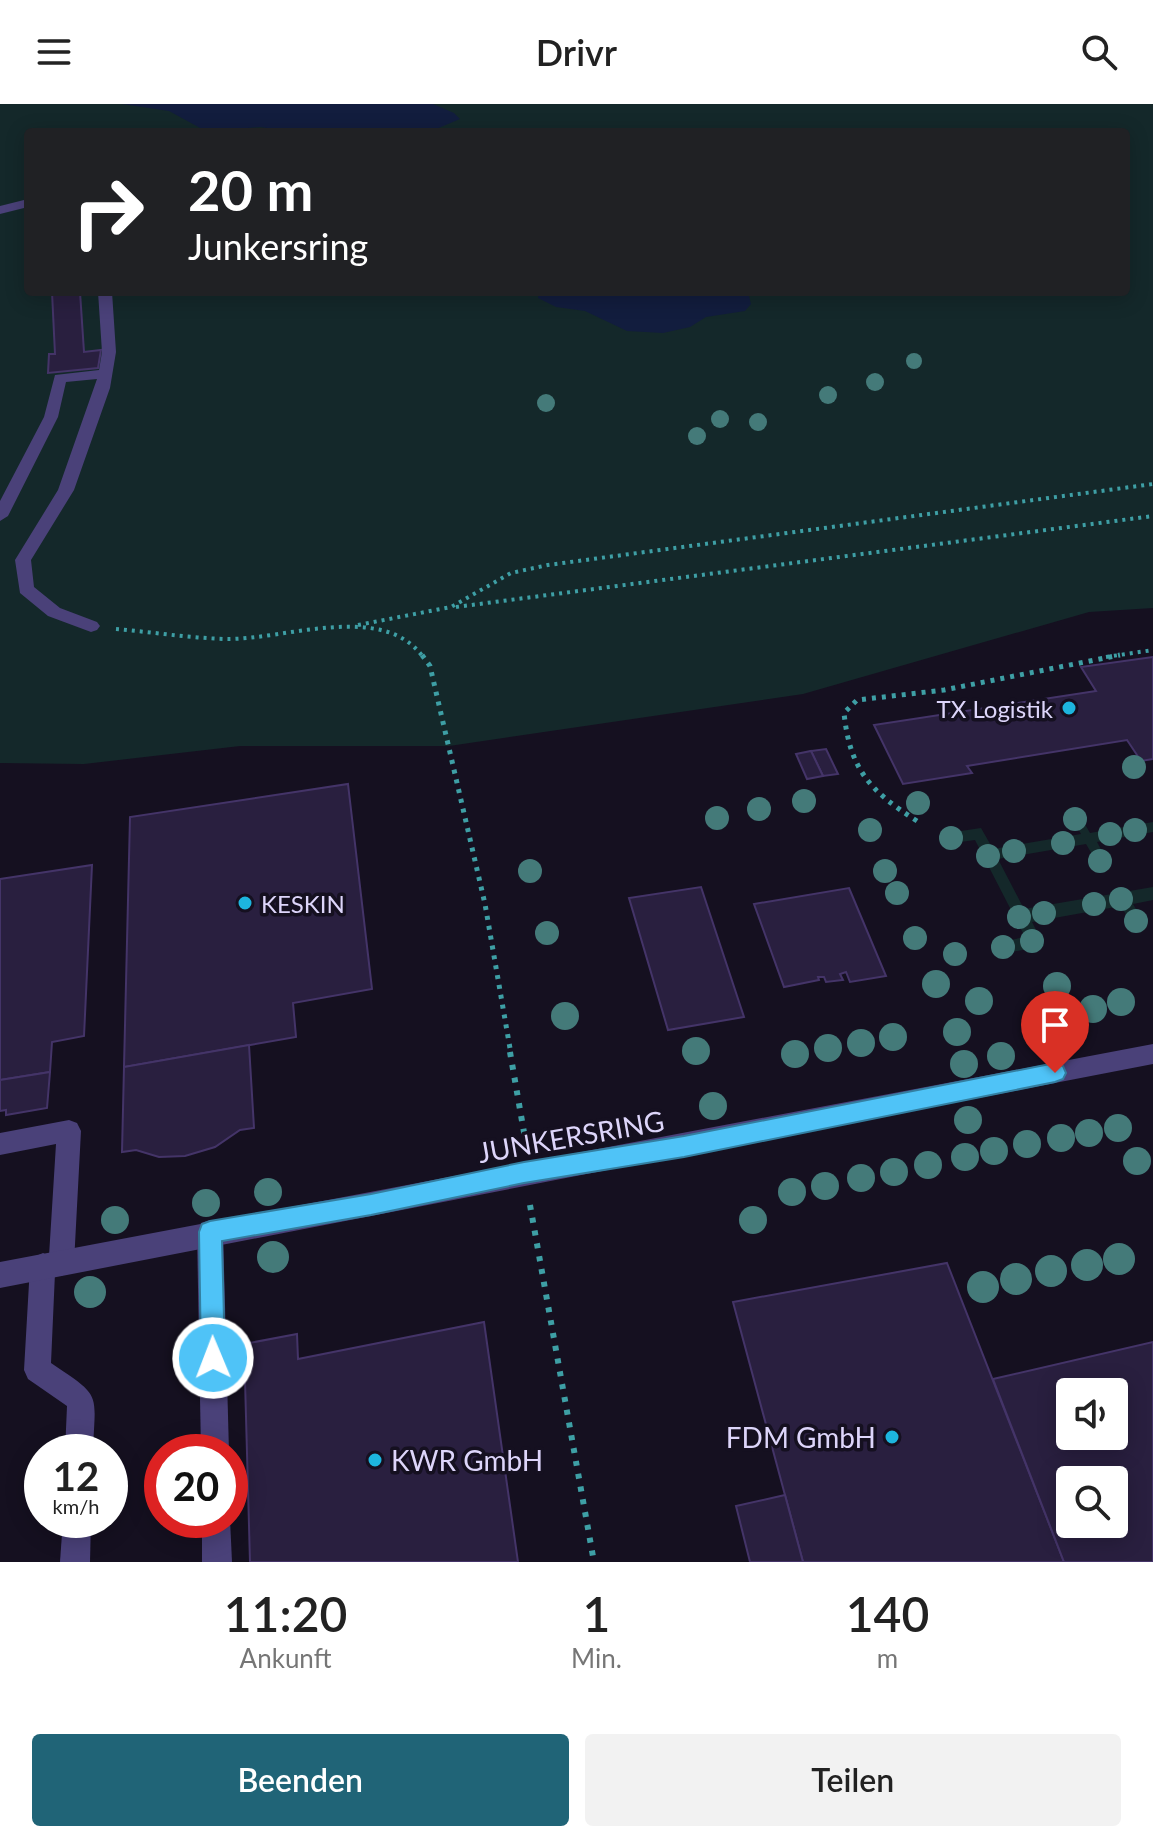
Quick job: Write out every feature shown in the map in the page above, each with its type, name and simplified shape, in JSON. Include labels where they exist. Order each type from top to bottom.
[{"type":"street","points":[[0,210],[24,204]]},
{"type":"street","points":[[91,626],[54,612],[26,589],[23,560],[66,490],[91,426],[109,352],[105,296]]},
{"type":"street","points":[[0,516],[51,417],[60,378],[106,374]]},
{"type":"street","name":"JUNKERSRING","points":[[0,1275],[210,1232],[684,1146],[1153,1054]]},
{"type":"street","points":[[0,1144],[69,1131],[37,1370],[81,1399],[80,1434]]},
{"type":"street","points":[[210,1232],[215,1434]]},
{"type":"street","points":[[75,1562],[76,1538]]},
{"type":"street","points":[[216,1538],[217,1562]]},
{"type":"path","points":[[451,607],[511,573],[548,565],[1153,484]]},
{"type":"path","points":[[91,626],[227,639],[354,626],[451,607],[1153,516]]},
{"type":"path","points":[[354,626],[390,631],[415,645],[430,666],[485,904],[527,1136],[524,1173],[594,1562]]},
{"type":"path","points":[[917,821],[867,786],[846,738],[844,713],[857,700],[944,690],[1077,661],[1153,650]]},
{"type":"green space","points":[[0,104],[1153,104],[1153,608],[1089,612],[803,694],[449,746],[240,746],[84,764],[0,763]]},
{"type":"green space","points":[[1078,812],[1090,833],[1153,822],[1153,832],[1097,842],[1109,864],[1099,866],[1086,844],[998,859],[1024,909],[1153,887],[1153,900],[1133,904],[1147,928],[1135,930],[1121,906],[1032,922],[1044,946],[1001,954],[996,943],[1025,937],[975,840],[946,844],[941,834],[981,828],[993,849],[1081,834],[1070,814]]},
{"type":"water","points":[[122,104],[433,104],[460,119],[439,128],[200,128],[169,111]]},
{"type":"water","points":[[749,296],[751,304],[745,311],[706,317],[690,327],[663,333],[627,331],[585,311],[556,307],[538,298]]},
{"type":"building","points":[[52,296],[80,296],[84,352],[101,350],[98,368],[48,373],[49,354],[55,354]]},
{"type":"building","name":"TX Logistik","points":[[1153,657],[1153,759],[1141,761],[1127,740],[967,766],[972,773],[903,784],[874,725],[1096,691],[1081,667]]},
{"type":"building","points":[[826,749],[838,774],[823,776],[811,751]]},
{"type":"building","points":[[811,751],[823,776],[807,779],[796,754]]},
{"type":"building","name":"KESKIN","points":[[348,784],[372,989],[293,1003],[296,1037],[124,1067],[130,817]]},
{"type":"building","points":[[92,865],[84,1036],[52,1042],[50,1072],[0,1080],[0,879]]},
{"type":"building","points":[[701,887],[744,1017],[668,1030],[629,898]]},
{"type":"building","points":[[849,888],[886,976],[850,982],[846,972],[840,974],[843,980],[826,982],[824,977],[818,977],[819,980],[784,987],[754,904]]},
{"type":"building","points":[[249,1045],[254,1128],[240,1130],[215,1147],[185,1156],[159,1157],[136,1150],[122,1152],[124,1067]]},
{"type":"building","points":[[50,1072],[47,1108],[6,1115],[6,1110],[0,1111],[0,1080]]},
{"type":"building","name":"FDM GmbH","points":[[947,1263],[1064,1562],[803,1562],[733,1302]]},
{"type":"building","name":"KWR GmbH","points":[[484,1322],[518,1562],[250,1562],[244,1344],[297,1334],[298,1359]]},
{"type":"building","points":[[1153,1342],[1153,1562],[1064,1562],[993,1379]]},
{"type":"building","points":[[785,1495],[803,1562],[750,1562],[736,1506]]},
{"type":"place","name":"TX Logistik","points":[[1069,708]]},
{"type":"place","name":"KESKIN","points":[[245,903]]},
{"type":"place","name":"FDM GmbH","points":[[892,1437]]},
{"type":"place","name":"KWR GmbH","points":[[375,1460]]},
{"type":"route","points":[[213,1358],[210,1232],[684,1146],[1055,1073]]}]
